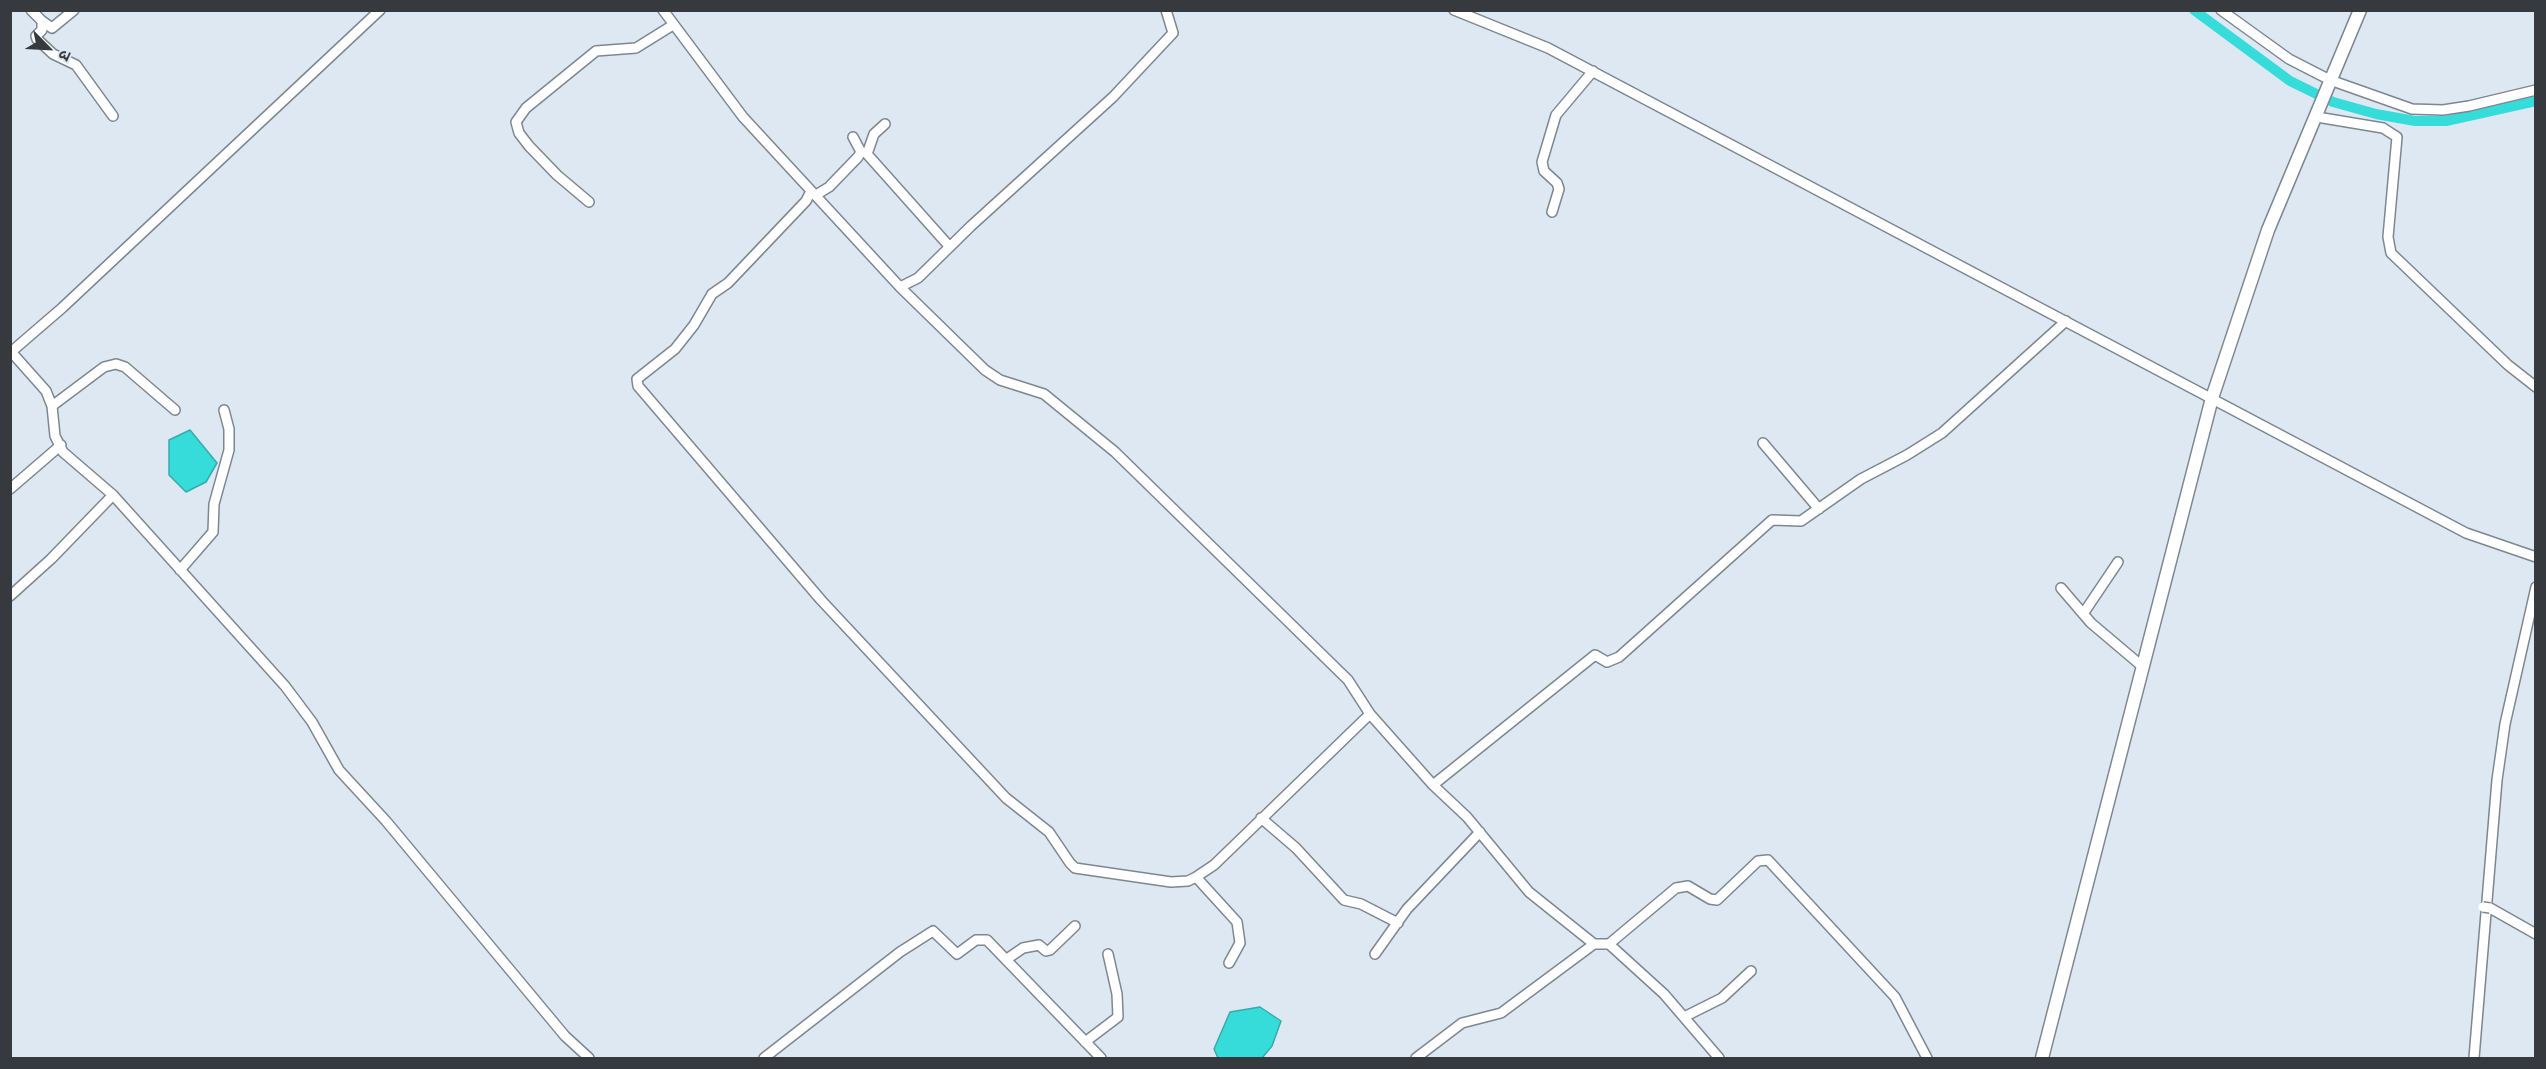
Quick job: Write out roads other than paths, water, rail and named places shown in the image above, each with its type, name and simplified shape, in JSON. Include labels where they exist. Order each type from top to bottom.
[{"type":"street","points":[[31,10],[52,28],[74,10]]},
{"type":"street","points":[[380,10],[11,354],[46,391],[52,406],[55,436],[62,445],[63,452],[113,495],[291,694],[312,722],[343,775],[386,821],[565,1036],[589,1059]]},
{"type":"street","points":[[663,10],[743,117],[900,287],[985,370],[999,380],[1044,394],[1115,452],[1319,649],[1348,680],[1370,714],[1433,785],[1480,832],[1528,892],[1594,944]]},
{"type":"street","points":[[900,287],[918,278],[949,246],[1113,97],[1172,35],[1174,29],[1166,10]]},
{"type":"street","points":[[1454,10],[1548,48],[1593,71],[2466,533],[2535,557]]},
{"type":"street","points":[[2221,10],[2327,85],[2427,110],[2469,106],[2535,90]]},
{"type":"street","points":[[2042,1059],[2212,398],[2260,250],[2360,10]]},
{"type":"street","points":[[42,21],[42,30],[36,36],[37,39],[53,54],[76,65],[113,116]]},
{"type":"street","points":[[589,202],[557,175],[529,146],[519,133],[516,122],[526,108],[596,51],[636,48],[673,25]]},
{"type":"street","points":[[1552,212],[1559,189],[1557,183],[1544,171],[1542,162],[1556,115],[1593,71]]},
{"type":"street","points":[[2317,111],[2383,128],[2397,137],[2388,237],[2391,253],[2508,365],[2535,387]]},
{"type":"street","points":[[885,124],[874,134],[867,154],[949,246]]},
{"type":"street","points":[[853,137],[861,152],[858,157],[829,187],[814,193],[728,284],[712,294],[694,325],[675,349],[637,380],[638,386],[821,600],[1006,798],[1049,832],[1075,868],[1171,882],[1188,881],[1196,877],[1214,865],[1370,714]]},
{"type":"street","points":[[1433,785],[1595,655],[1607,662],[1618,657],[1772,520],[1801,521],[1861,479],[1907,455],[1942,433],[2066,321]]},
{"type":"street","points":[[52,406],[104,368],[116,364],[125,367],[175,410]]},
{"type":"street","points":[[180,570],[213,532],[214,504],[229,450],[229,429],[224,410]]},
{"type":"street","points":[[1763,443],[1820,509]]},
{"type":"street","points":[[10,489],[62,445]]},
{"type":"street","points":[[10,596],[51,559],[113,495]]},
{"type":"street","points":[[2083,614],[2118,562]]},
{"type":"street","points":[[2474,1059],[2486,907],[2505,724],[2535,587]]},
{"type":"street","points":[[2061,588],[2083,614],[2143,667]]},
{"type":"street","points":[[1261,818],[1296,848],[1340,897],[1398,923]]},
{"type":"street","points":[[1375,954],[1407,909],[1480,832]]},
{"type":"street","points":[[1416,1059],[1462,1023],[1501,1013],[1594,944],[1609,944],[1676,888],[1689,886],[1710,899],[1717,900],[1758,861],[1768,860],[1890,991],[1927,1059]]},
{"type":"street","points":[[1196,877],[1237,922],[1240,943],[1229,963]]},
{"type":"street","points":[[2486,907],[2535,934]]},
{"type":"street","points":[[1007,959],[1023,948],[1039,945],[1046,951],[1050,950],[1075,926]]},
{"type":"street","points":[[764,1059],[929,931],[936,932],[957,954],[982,938],[1007,959],[1101,1059]]},
{"type":"street","points":[[1609,944],[1664,994],[1719,1059]]},
{"type":"street","points":[[1085,1042],[1118,1017],[1117,994],[1108,954]]},
{"type":"street","points":[[1684,1017],[1722,998],[1751,971]]},
{"type":"water","points":[[190,430],[217,463],[206,482],[186,492],[169,475],[169,440]]},
{"type":"water","points":[[1260,1007],[1281,1021],[1272,1046],[1262,1058],[1218,1058],[1214,1049],[1230,1012]]},
{"type":"waterway","points":[[2194,10],[2290,81],[2333,102],[2376,114],[2415,121],[2446,121],[2536,101]]}]
